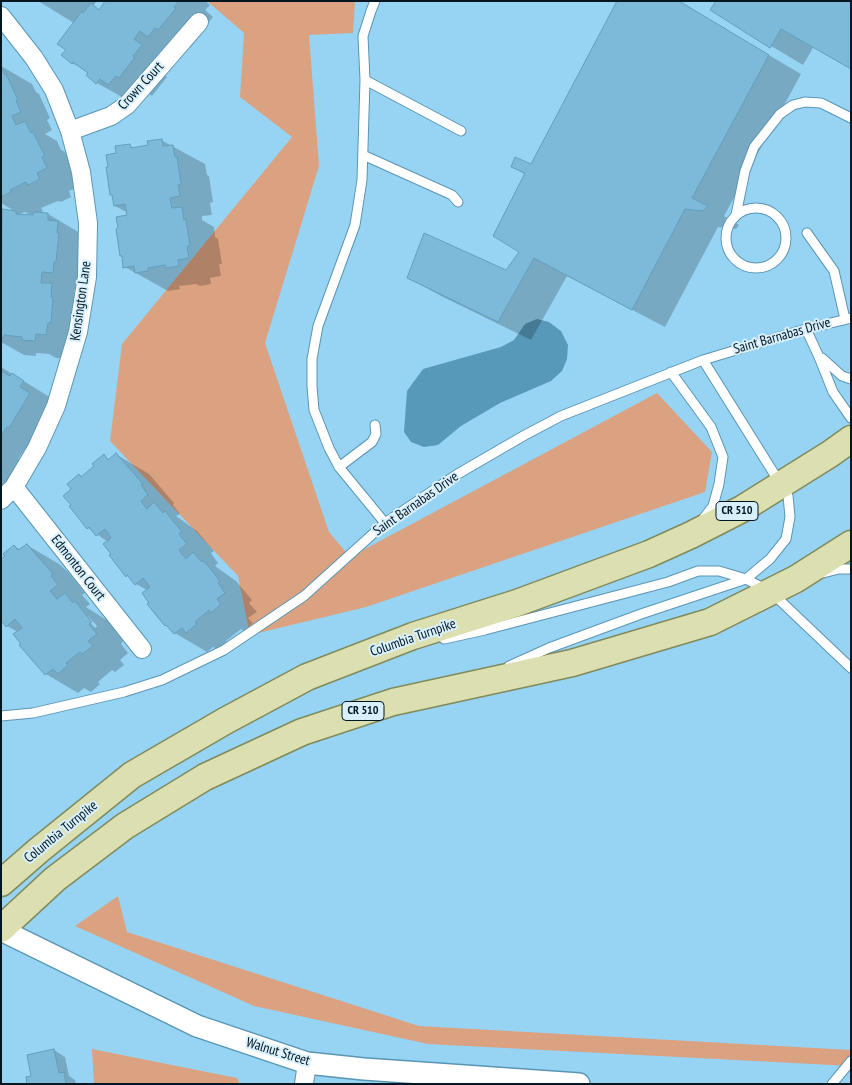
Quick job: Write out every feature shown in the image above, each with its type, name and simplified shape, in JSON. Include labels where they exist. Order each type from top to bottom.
[{"type":"main road","name":"Columbia Turnpike","points":[[1,883],[132,775],[225,721],[307,678],[413,636],[517,603],[649,554],[742,509],[830,454],[851,438]]},
{"type":"main road","name":"CR 510","points":[[1,930],[55,879],[117,832],[205,777],[302,732],[393,702],[572,663],[710,622],[796,579],[851,544]]},
{"type":"street","name":"Kensington Lane","points":[[1,16],[34,58],[54,90],[70,131],[81,172],[88,223],[86,287],[78,332],[56,406],[37,448],[14,487],[1,500]]},
{"type":"street","name":"Crown Court","points":[[70,131],[111,116],[127,105],[199,22]]},
{"type":"street","name":"Edmonton Court","points":[[14,487],[142,649]]},
{"type":"street","name":"Walnut Street","points":[[1,930],[197,1026],[308,1063],[364,1069],[579,1084]]},
{"type":"street","points":[[304,1084],[308,1063]]},
{"type":"lane","points":[[375,1],[363,36],[362,180],[355,225],[318,326],[312,359],[312,386],[314,410],[329,448],[339,467],[385,523]]},
{"type":"lane","points":[[364,80],[461,131]]},
{"type":"lane","points":[[736,216],[745,210],[754,208],[772,212],[779,219],[784,227],[786,236],[785,246],[781,255],[774,262],[765,267],[745,266],[736,261],[726,243],[728,228],[736,216],[745,171],[754,147],[780,114],[792,105],[805,102],[821,103],[851,118]]},
{"type":"lane","points":[[363,155],[452,195],[458,202]]},
{"type":"lane","points":[[807,233],[834,271],[848,318]]},
{"type":"lane","name":"Saint Barnabas Drive","points":[[1,716],[33,712],[124,692],[162,680],[224,650],[304,596],[385,523],[456,475],[525,434],[561,416],[703,360],[848,318]]},
{"type":"lane","points":[[806,329],[833,392],[851,418]]},
{"type":"lane","points":[[819,356],[842,376],[851,379]]},
{"type":"lane","points":[[461,687],[549,648],[641,614],[746,579],[770,559],[786,539],[790,517],[788,496],[703,360]]},
{"type":"lane","points":[[671,372],[711,427],[723,456],[719,484],[713,506],[691,535]]},
{"type":"lane","points":[[339,467],[372,442],[376,434],[375,425]]},
{"type":"lane","points":[[796,579],[839,569],[851,569]]},
{"type":"lane","points":[[438,640],[485,630],[650,587],[698,571],[719,571],[746,579],[771,592],[851,668]]},
{"type":"lane","points":[[363,656],[419,644]]},
{"type":"lane","points":[[832,1084],[851,1061]]},
{"type":"shaded area","points":[[207,1],[355,1],[353,33],[309,35],[319,166],[265,343],[329,532],[350,557],[657,393],[712,452],[705,492],[366,607],[250,635],[238,576],[110,441],[122,344],[292,137],[240,97],[244,33]]},
{"type":"shaded area","points":[[118,896],[127,932],[419,1026],[851,1050],[851,1066],[428,1044],[254,1006],[75,926]]},
{"type":"shaded area","points":[[92,1049],[237,1078],[240,1084],[94,1084]]},
{"type":"water","points":[[537,319],[549,322],[561,331],[568,345],[567,359],[562,371],[551,381],[500,403],[461,426],[438,445],[424,447],[411,442],[404,432],[407,391],[423,369],[501,347],[514,340],[525,324]]},
{"type":"building","points":[[105,1],[179,1],[174,7],[176,8],[158,30],[155,28],[148,37],[140,31],[134,39],[142,45],[133,56],[135,57],[119,78],[116,76],[108,85],[100,79],[96,84],[86,75],[88,73],[61,55],[66,50],[57,44],[82,11],[83,13],[91,3],[99,10]]},
{"type":"building","points":[[617,1],[679,1],[769,55],[692,198],[708,206],[703,211],[685,209],[632,310],[534,258],[498,322],[407,278],[424,233],[506,270],[519,252],[493,236],[525,173],[511,167],[515,157],[531,164]]},
{"type":"building","points":[[716,1],[851,1],[851,69],[781,29],[770,48],[710,10]]},
{"type":"building","points":[[1,67],[18,100],[16,101],[21,112],[12,116],[16,125],[25,121],[31,133],[33,132],[45,156],[42,157],[47,168],[37,173],[40,179],[28,185],[26,182],[1,197]]},
{"type":"building","points":[[162,139],[163,146],[173,145],[175,157],[177,156],[181,184],[178,185],[180,196],[170,198],[172,208],[182,207],[184,220],[186,219],[190,246],[187,246],[189,258],[178,260],[179,266],[166,268],[165,265],[135,273],[134,266],[123,268],[122,256],[120,256],[116,217],[127,215],[125,204],[114,206],[112,195],[110,195],[106,155],[116,153],[115,146],[130,144],[131,148],[148,145],[147,141]]},
{"type":"building","points":[[2,209],[16,211],[16,214],[33,215],[34,212],[48,213],[48,220],[58,221],[57,233],[59,233],[53,273],[42,272],[41,283],[52,283],[51,323],[48,323],[46,335],[36,334],[35,341],[4,335],[4,338],[1,338]]},
{"type":"building","points":[[1,371],[10,376],[12,373],[24,381],[20,387],[30,393],[9,428],[7,427],[1,436]]},
{"type":"building","points":[[116,453],[143,484],[141,485],[148,495],[141,501],[147,509],[154,502],[163,513],[165,511],[182,532],[179,534],[187,544],[179,550],[186,559],[193,552],[202,562],[204,561],[220,581],[218,583],[225,593],[217,599],[221,604],[211,613],[209,610],[186,633],[182,628],[174,634],[165,626],[147,604],[149,603],[142,593],[150,587],[143,578],[135,585],[127,575],[126,577],[109,555],[111,554],[103,544],[111,538],[105,529],[96,536],[89,527],[87,529],[63,496],[71,489],[67,484],[79,474],[81,477],[104,454],[108,460]]},
{"type":"building","points":[[27,544],[53,574],[51,576],[58,585],[50,591],[57,599],[65,593],[73,603],[75,601],[92,622],[89,624],[97,634],[88,641],[93,646],[82,654],[80,652],[66,663],[68,665],[58,674],[53,669],[45,675],[19,645],[21,644],[13,634],[22,628],[15,619],[6,627],[1,620],[1,559],[5,556],[3,554],[14,545],[18,550]]},
{"type":"building","points":[[54,1049],[59,1073],[64,1072],[66,1084],[27,1084],[26,1077],[31,1076],[27,1055]]}]
